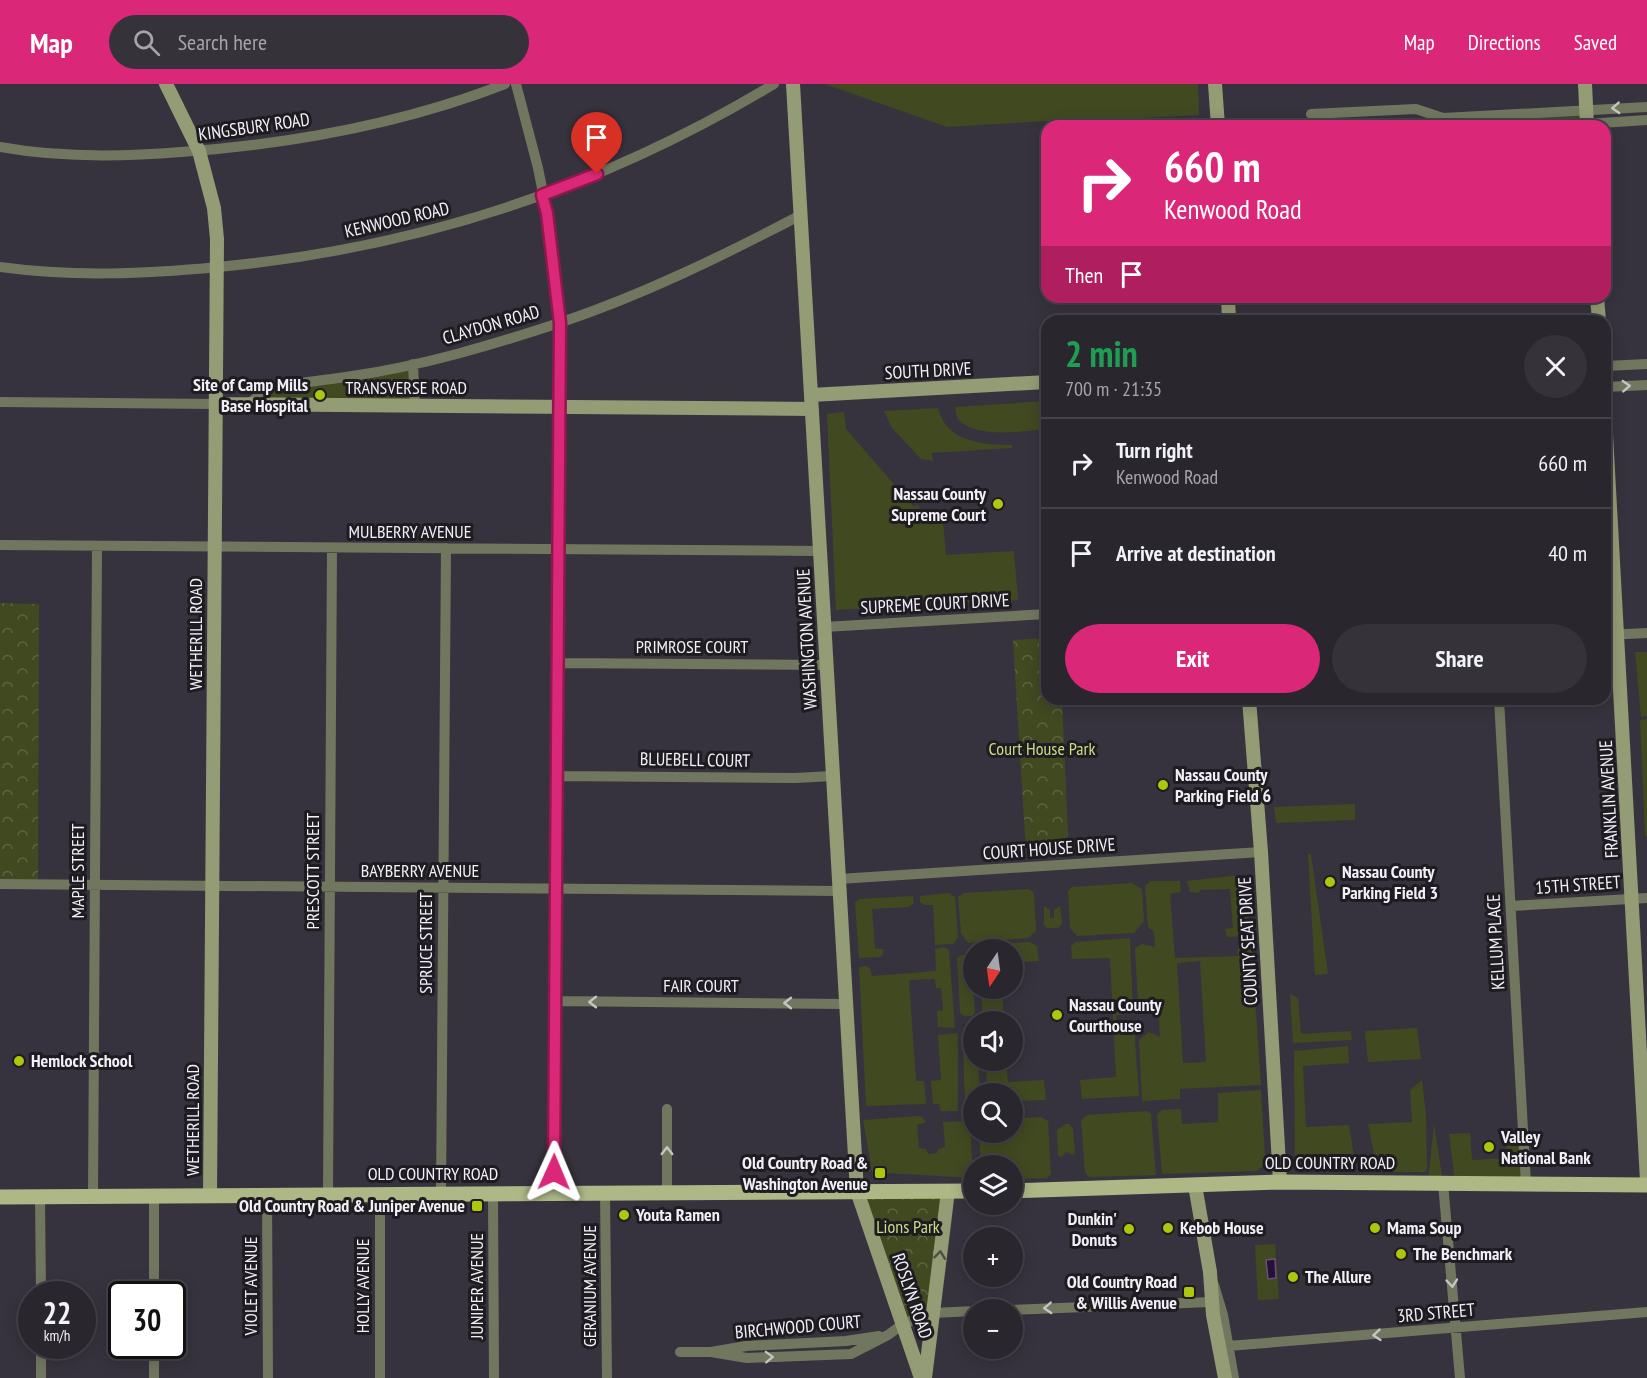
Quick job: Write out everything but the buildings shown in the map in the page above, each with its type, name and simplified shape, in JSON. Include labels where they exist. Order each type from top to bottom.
[{"type":"main road","name":"OLD COUNTRY ROAD","points":[[1023,1191],[1280,1182],[1647,1183]]},
{"type":"main road","name":"OLD COUNTRY ROAD","points":[[0,1197],[963,1191]]},
{"type":"street","name":"WETHERILL ROAD","points":[[166,84],[200,151],[214,208],[217,239],[210,1195]]},
{"type":"street","name":"KINGSBURY ROAD","points":[[0,147],[23,151],[96,156],[200,151],[270,144],[354,128],[447,104],[505,84]]},
{"type":"street","points":[[516,84],[536,158],[547,213],[560,323],[554,1193]]},
{"type":"street","name":"KENWOOD ROAD","points":[[0,267],[81,274],[216,267],[268,262],[361,247],[450,226],[597,174],[676,138],[774,84]]},
{"type":"street","name":"WASHINGTON AVENUE","points":[[793,84],[857,1191]]},
{"type":"street","points":[[1215,84],[1218,120]]},
{"type":"street","points":[[1585,84],[1586,120]]},
{"type":"street","points":[[1586,120],[1647,107]]},
{"type":"street","points":[[1311,114],[1416,110],[1443,118],[1647,120]]},
{"type":"street","name":"CLAYDON ROAD","points":[[249,404],[265,390],[275,386],[353,376],[413,364],[482,347],[560,323],[678,276],[801,215]]},
{"type":"street","points":[[413,364],[415,406]]},
{"type":"street","points":[[1611,366],[1647,364]]},
{"type":"street","name":"SOUTH DRIVE","points":[[812,402],[1041,383]]},
{"type":"street","points":[[1611,387],[1647,385]]},
{"type":"street","name":"TRANSVERSE ROAD","points":[[0,402],[560,407],[812,402]]},
{"type":"street","name":"MULBERRY AVENUE","points":[[0,545],[820,551]]},
{"type":"street","name":"MAPLE STREET","points":[[93,1196],[97,546]]},
{"type":"street","name":"PRESCOTT STREET","points":[[328,1194],[332,548]]},
{"type":"street","name":"SPRUCE STREET","points":[[441,1194],[446,548]]},
{"type":"street","name":"SUPREME COURT DRIVE","points":[[824,627],[1041,614]]},
{"type":"street","points":[[1611,635],[1647,633]]},
{"type":"street","name":"FRANKLIN AVENUE","points":[[1611,635],[1632,898],[1647,1183]]},
{"type":"street","name":"PRIMROSE COURT","points":[[558,663],[827,665]]},
{"type":"street","name":"COUNTY SEAT DRIVE","points":[[1249,705],[1261,852],[1280,1182]]},
{"type":"street","name":"KELLUM PLACE","points":[[1499,705],[1526,1184]]},
{"type":"street","name":"BLUEBELL COURT","points":[[557,776],[783,778],[833,776]]},
{"type":"street","name":"COURT HOUSE DRIVE","points":[[839,885],[1261,852]]},
{"type":"street","name":"BAYBERRY AVENUE","points":[[0,885],[443,888],[839,885]]},
{"type":"street","name":"15TH STREET","points":[[1511,906],[1647,897]]},
{"type":"street","name":"FAIR COURT","points":[[556,1001],[846,1004]]},
{"type":"street","points":[[667,1109],[667,1193]]},
{"type":"street","points":[[1443,1183],[1460,1378]]},
{"type":"street","points":[[1195,1185],[1210,1272],[1211,1302],[1224,1378]]},
{"type":"street","name":"ROSLYN ROAD","points":[[857,1191],[923,1378]]},
{"type":"street","name":"ROSLYN ROAD","points":[[923,1378],[948,1191]]},
{"type":"street","name":"JUNIPER AVENUE","points":[[493,1193],[494,1378]]},
{"type":"street","name":"GERANIUM AVENUE","points":[[605,1193],[607,1378]]},
{"type":"street","name":"HOLLY AVENUE","points":[[380,1194],[380,1378]]},
{"type":"street","name":"VIOLET AVENUE","points":[[267,1195],[268,1378]]},
{"type":"street","points":[[154,1196],[154,1281]]},
{"type":"street","points":[[40,1197],[41,1281]]},
{"type":"street","points":[[1210,1272],[1219,1296],[1234,1378]]},
{"type":"street","points":[[1023,1310],[1211,1302]]},
{"type":"street","points":[[903,1324],[933,1313],[963,1312]]},
{"type":"street","name":"3RD STREET","points":[[1228,1346],[1647,1312]]},
{"type":"street","name":"BIRCHWOOD COURT","points":[[680,1352],[711,1352],[746,1346],[846,1341],[888,1335],[903,1324]]},
{"type":"street","points":[[41,1359],[41,1378]]},
{"type":"street","points":[[154,1359],[154,1378]]},
{"type":"green space","points":[[825,84],[1198,84],[1199,115],[1100,120],[1041,120],[947,127]]},
{"type":"green space","points":[[1586,110],[1587,120],[1529,120],[1530,113]]},
{"type":"green space","points":[[413,364],[415,405],[248,404],[265,390]]},
{"type":"green space","points":[[1041,401],[1041,430],[1014,432],[976,430],[959,420],[955,407]]},
{"type":"green space","points":[[938,408],[942,419],[957,435],[989,444],[1012,445],[1012,448],[932,453],[933,461],[921,459],[892,428],[884,411]]},
{"type":"green space","points":[[844,412],[846,429],[914,507],[918,504],[923,521],[943,521],[946,555],[1014,551],[1018,600],[836,610],[827,414]]},
{"type":"green space","points":[[0,603],[39,604],[38,883],[0,883]]},
{"type":"green space","name":"Court House Park","points":[[1041,638],[1041,705],[1062,705],[1068,834],[1060,851],[1043,856],[1031,849],[1025,836],[1013,640]]},
{"type":"green space","points":[[1635,652],[1647,652],[1647,716],[1641,717]]},
{"type":"green space","points":[[1647,719],[1647,836],[1645,836],[1640,720]]},
{"type":"green space","points":[[1355,804],[1355,820],[1276,823],[1274,807]]},
{"type":"green space","points":[[1308,854],[1311,854],[1328,974],[1315,975]]},
{"type":"green space","points":[[1240,875],[1246,878],[1250,936],[1227,937],[1225,929],[1233,928],[1230,889],[1190,892],[1187,881]]},
{"type":"green space","points":[[1150,881],[1180,881],[1181,892],[1170,894],[1175,958],[1238,956],[1238,944],[1251,944],[1261,1085],[1180,1089],[1180,1099],[1142,1101],[1139,1040],[1149,1032],[1160,1037],[1158,1003],[1148,1006],[1138,1004],[1135,948],[1142,944],[1155,947],[1154,932],[1148,927],[1145,886]],"holes":[[[1200,961],[1206,1062],[1183,1063],[1177,963]]]},
{"type":"green space","points":[[1132,883],[1142,889],[1144,921],[1134,933],[1077,936],[1070,928],[1068,891],[1072,887]]},
{"type":"green space","points":[[1029,889],[1034,893],[1036,931],[1028,938],[965,939],[961,933],[958,897],[964,893]]},
{"type":"green space","points":[[949,893],[955,897],[958,937],[953,944],[935,945],[933,905],[924,905],[920,902],[920,896]]},
{"type":"green space","points":[[913,896],[914,903],[909,907],[872,909],[875,949],[883,949],[883,954],[880,957],[859,958],[855,903],[859,899]]},
{"type":"green space","points":[[1044,906],[1050,910],[1050,918],[1054,918],[1054,910],[1060,906],[1062,923],[1058,928],[1047,928],[1044,925]]},
{"type":"green space","points":[[1130,938],[1133,1014],[1116,1015],[1117,1027],[1134,1026],[1139,1096],[1082,1099],[1080,1080],[1116,1077],[1110,958],[1072,959],[1071,946],[1076,942]]},
{"type":"green space","points":[[1023,942],[1030,942],[1037,946],[1039,961],[1023,962]]},
{"type":"green space","points":[[945,947],[949,950],[955,1028],[938,1027],[937,1011],[943,1010],[941,988],[936,988],[935,979],[909,980],[916,1081],[924,1081],[926,1104],[866,1106],[859,967],[870,968],[872,976],[936,971],[935,949]]},
{"type":"green space","points":[[963,955],[963,999],[974,999],[975,1011],[963,1011],[963,1015],[960,1013],[957,958]]},
{"type":"green space","points":[[1290,994],[1298,998],[1301,1034],[1351,1031],[1352,1040],[1293,1043]]},
{"type":"green space","points":[[982,999],[1003,999],[1003,1011],[982,1011]]},
{"type":"green space","points":[[1417,1028],[1421,1059],[1368,1062],[1365,1031]]},
{"type":"green space","points":[[958,1033],[958,1111],[941,1111],[939,1104],[933,1104],[931,1081],[941,1080],[938,1035]]},
{"type":"green space","points":[[1348,1046],[1349,1063],[1303,1066],[1306,1127],[1349,1125],[1355,1163],[1350,1165],[1295,1165],[1294,1051]]},
{"type":"green space","points":[[964,1071],[979,1071],[979,1083],[964,1083]]},
{"type":"green space","points":[[986,1071],[1007,1071],[1008,1082],[1044,1080],[1046,1100],[1023,1101],[1023,1083],[987,1083]]},
{"type":"green space","points":[[1422,1080],[1426,1115],[1427,1170],[1424,1172],[1385,1172],[1376,1163],[1368,1124],[1412,1122],[1410,1090]]},
{"type":"green space","points":[[1261,1090],[1265,1157],[1264,1165],[1257,1171],[1162,1174],[1157,1115],[1162,1110],[1181,1109],[1182,1124],[1218,1122],[1218,1093]]},
{"type":"green space","points":[[1147,1111],[1151,1114],[1156,1175],[1089,1177],[1085,1172],[1081,1120],[1087,1115]]},
{"type":"green space","points":[[919,1116],[923,1118],[926,1122],[917,1125],[919,1148],[926,1149],[928,1154],[937,1153],[938,1149],[945,1147],[943,1122],[963,1121],[963,1143],[971,1143],[972,1155],[963,1155],[963,1178],[872,1172],[863,1120]]},
{"type":"green space","points":[[1041,1117],[1048,1121],[1051,1174],[1047,1178],[1023,1179],[1023,1155],[980,1155],[980,1143],[1023,1143],[1023,1118]]},
{"type":"green space","points":[[1069,1124],[1073,1129],[1075,1153],[1073,1155],[1066,1152],[1062,1157],[1058,1156],[1057,1130]]},
{"type":"green space","points":[[1434,1124],[1443,1183],[1428,1182]]},
{"type":"green space","points":[[1470,1133],[1472,1160],[1507,1158],[1506,1136],[1523,1135],[1526,1184],[1455,1182],[1449,1134]]},
{"type":"green space","name":"Lions Park","points":[[857,1191],[948,1191],[933,1313],[903,1324]]},
{"type":"green space","points":[[1275,1244],[1279,1299],[1258,1300],[1255,1245]]},
{"type":"shaded area","points":[[1275,1259],[1276,1278],[1268,1279],[1266,1260]]},
{"type":"place","name":"Site of Camp Mills Base Hospital","points":[[320,395]]},
{"type":"place","name":"Nassau County Supreme Court","points":[[998,504]]},
{"type":"place","name":"Nassau County Parking Field 6","points":[[1163,785]]},
{"type":"place","name":"Nassau County Parking Field 3","points":[[1330,882]]},
{"type":"place","name":"Nassau County Courthouse","points":[[1057,1015]]},
{"type":"place","name":"Hemlock School","points":[[19,1061]]},
{"type":"place","name":"Valley National Bank","points":[[1489,1147]]},
{"type":"place","name":"Old Country Road & Washington Avenue","points":[[880,1173]]},
{"type":"place","name":"Old Country Road & Juniper Avenue","points":[[477,1206]]},
{"type":"place","name":"Youta Ramen","points":[[624,1215]]},
{"type":"place","name":"Kebob House","points":[[1168,1228]]},
{"type":"place","name":"Mama Soup","points":[[1375,1228]]},
{"type":"place","name":"Dunkin' Donuts","points":[[1129,1229]]},
{"type":"place","name":"The Benchmark","points":[[1401,1254]]},
{"type":"place","name":"The Allure","points":[[1293,1277]]},
{"type":"place","name":"Old Country Road & Willis Avenue","points":[[1189,1292]]},
{"type":"route","points":[[554,1172],[560,323],[547,213],[542,195],[597,174]]}]
